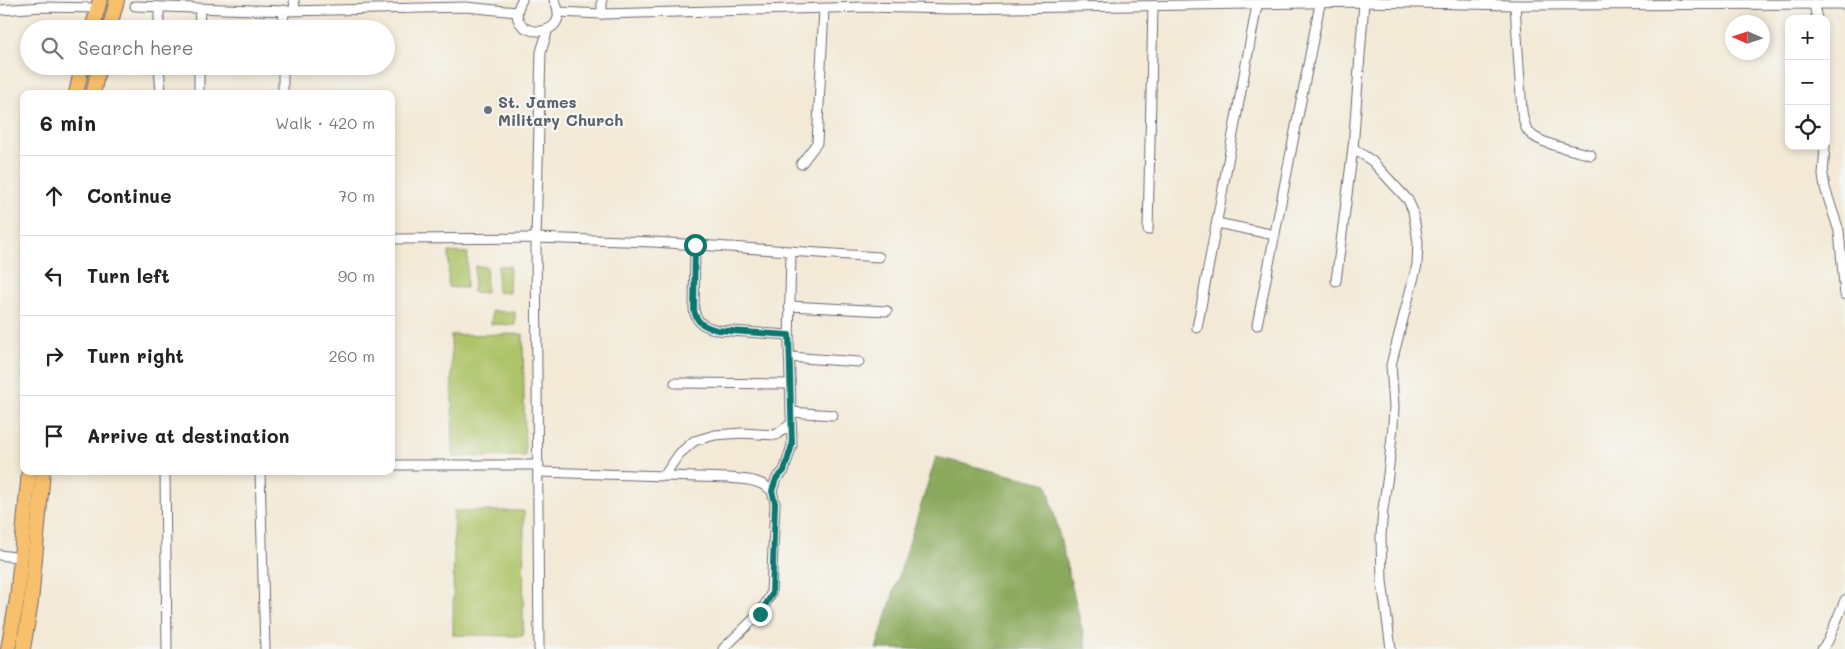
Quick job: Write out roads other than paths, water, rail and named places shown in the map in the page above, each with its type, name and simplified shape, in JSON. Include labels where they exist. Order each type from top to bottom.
[{"type":"main road","points":[[111,20],[117,0]]},
{"type":"main road","points":[[95,20],[99,4]]},
{"type":"main road","points":[[77,90],[80,75]]},
{"type":"main road","points":[[94,90],[97,75]]},
{"type":"main road","points":[[8,649],[17,599],[29,475]]},
{"type":"main road","points":[[23,649],[31,602],[44,475]]},
{"type":"street","points":[[294,0],[295,10]]},
{"type":"street","points":[[325,10],[326,0]]},
{"type":"street","points":[[522,0],[518,12],[522,25],[534,32],[548,29],[557,19],[558,12],[554,0]]},
{"type":"street","points":[[602,0],[602,14]]},
{"type":"street","points":[[558,12],[602,14],[824,9],[865,4],[953,9],[1121,3],[1154,6],[1257,5],[1293,2],[1320,4],[1462,2],[1516,6],[1566,2],[1845,4]]},
{"type":"street","points":[[1336,281],[1352,148],[1364,2]]},
{"type":"street","points":[[0,10],[99,4]]},
{"type":"street","points":[[134,6],[200,9],[325,10],[421,4],[518,12]]},
{"type":"street","points":[[1257,325],[1320,4]]},
{"type":"street","points":[[1814,4],[1816,15]]},
{"type":"street","points":[[1197,328],[1257,5]]},
{"type":"street","points":[[1148,230],[1154,6]]},
{"type":"street","points":[[1516,6],[1522,112],[1526,128],[1533,136],[1548,143],[1591,155]]},
{"type":"street","points":[[159,7],[159,20]]},
{"type":"street","points":[[199,20],[200,9]]},
{"type":"street","points":[[801,164],[817,143],[824,9]]},
{"type":"street","points":[[283,20],[284,10]]},
{"type":"street","points":[[539,649],[536,238],[541,52],[548,29]]},
{"type":"street","points":[[534,32],[541,52]]},
{"type":"street","points":[[160,75],[161,90]]},
{"type":"street","points":[[199,75],[199,90]]},
{"type":"street","points":[[283,75],[283,90]]},
{"type":"street","points":[[1352,148],[1372,161],[1408,200],[1414,211],[1417,225],[1417,265],[1391,365],[1394,420],[1382,509],[1382,581],[1391,649]]},
{"type":"street","points":[[1825,150],[1823,175],[1825,188],[1839,232],[1845,295]]},
{"type":"street","points":[[1217,223],[1275,235]]},
{"type":"street","points":[[395,239],[536,238],[695,245],[879,257]]},
{"type":"street","points":[[695,245],[694,310],[696,319],[706,327],[717,330],[789,335]]},
{"type":"street","points":[[723,649],[760,614],[772,594],[775,503],[772,491],[776,479],[784,471],[792,445],[789,357],[791,251]]},
{"type":"street","points":[[790,306],[887,311]]},
{"type":"street","points":[[789,357],[859,362]]},
{"type":"street","points":[[675,383],[790,384]]},
{"type":"street","points":[[791,412],[833,415]]},
{"type":"street","points":[[664,476],[680,454],[694,441],[715,435],[742,433],[776,435],[791,424]]},
{"type":"street","points":[[395,466],[539,469],[756,480],[772,491]]},
{"type":"street","points":[[166,475],[167,649]]},
{"type":"street","points":[[260,475],[265,649]]},
{"type":"street","points":[[0,558],[21,558]]},
{"type":"street","points":[[1822,649],[1828,641],[1845,600]]},
{"type":"place","name":"St. James Military Church","points":[[488,110]]}]
